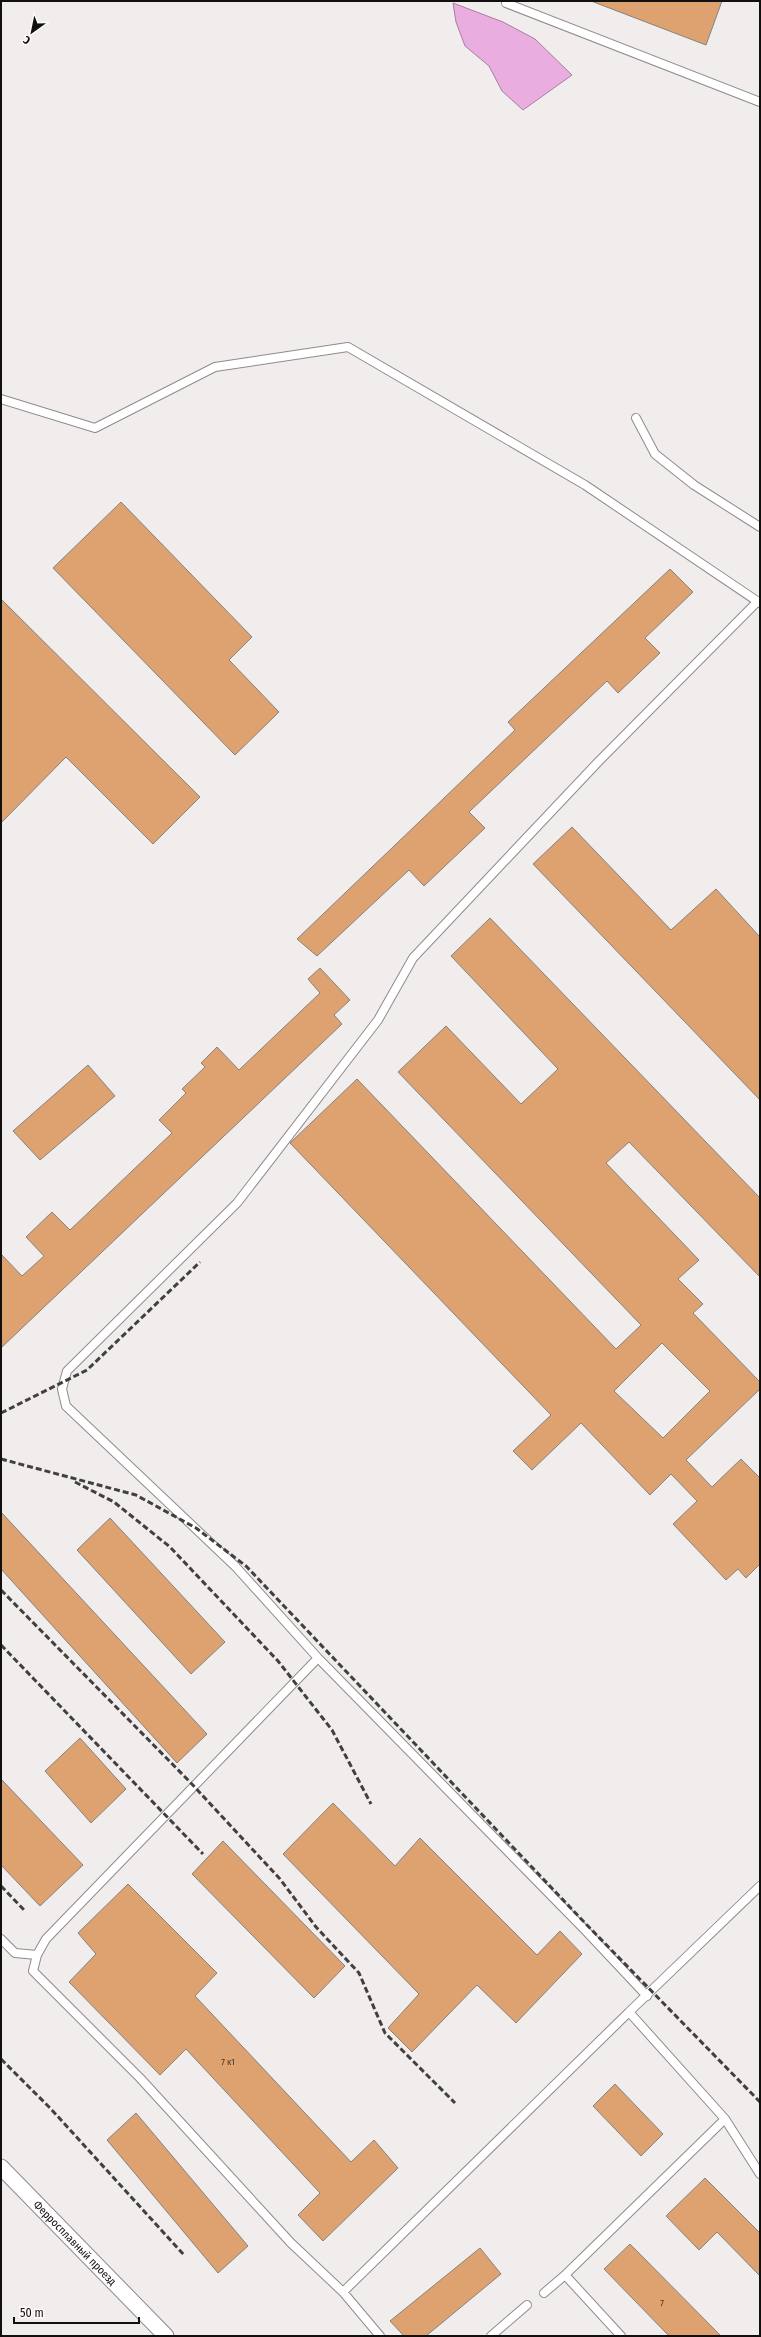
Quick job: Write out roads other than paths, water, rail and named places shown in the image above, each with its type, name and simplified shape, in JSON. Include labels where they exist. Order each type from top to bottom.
[{"type":"street","name":"Ферросплавный проезд","points":[[1,2167],[166,2336]]},
{"type":"lane","points":[[506,3],[760,102]]},
{"type":"lane","points":[[1,399],[95,428],[215,368],[348,347],[585,485],[759,602],[599,761],[413,958],[378,1020],[237,1203],[67,1371],[62,1389],[66,1406],[235,1566],[318,1658],[585,1930],[647,1996]]},
{"type":"lane","points":[[636,418],[655,454],[694,485],[760,527]]},
{"type":"lane","points":[[318,1658],[46,1939],[37,1954],[33,1971],[140,2078],[291,2243],[343,2292],[380,2336]]},
{"type":"lane","points":[[343,2292],[760,1886]]},
{"type":"lane","points":[[1,1939],[15,1953],[37,1954]]},
{"type":"lane","points":[[629,2012],[725,2119],[760,2174]]},
{"type":"lane","points":[[544,2293],[565,2275],[725,2119]]},
{"type":"lane","points":[[565,2275],[621,2336]]},
{"type":"lane","points":[[491,2336],[527,2305]]},
{"type":"railway","points":[[1,1413],[87,1370],[200,1262]]},
{"type":"railway","points":[[1,1459],[136,1495],[196,1528],[246,1566],[585,1923],[760,2102]]},
{"type":"railway","points":[[75,1482],[114,1502],[170,1547],[278,1661],[332,1730],[371,1804]]},
{"type":"railway","points":[[1,1590],[190,1782],[280,1879],[316,1927],[359,1973],[385,2033],[455,2103]]},
{"type":"railway","points":[[1,1645],[203,1854]]},
{"type":"railway","points":[[1,1886],[25,1911]]},
{"type":"railway","points":[[1,2059],[51,2109],[184,2255]]}]
